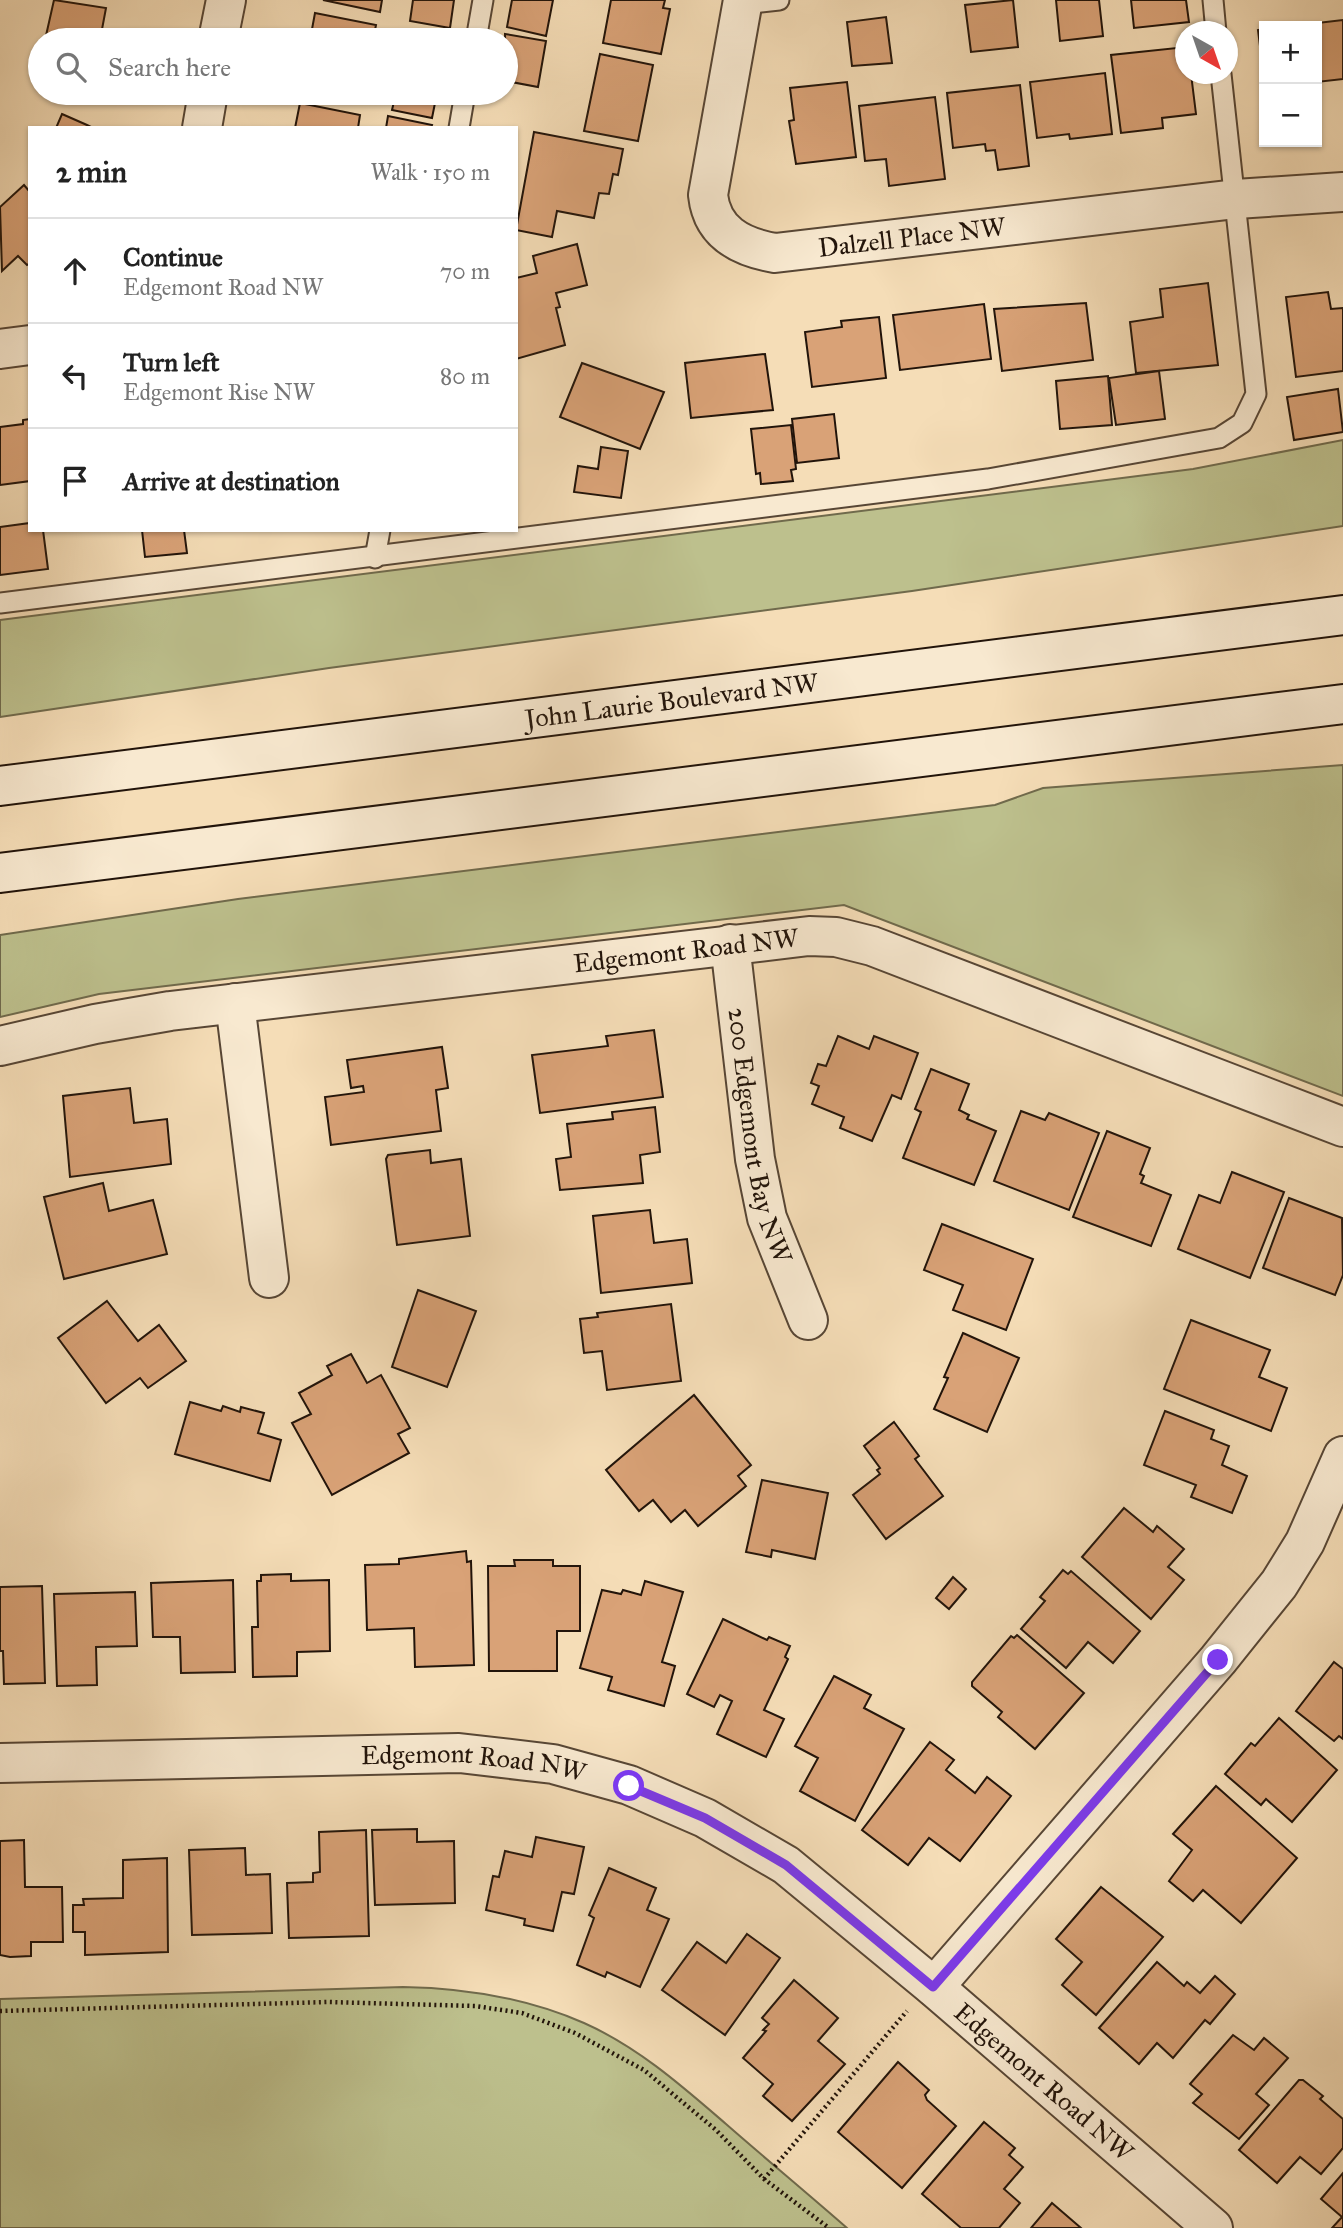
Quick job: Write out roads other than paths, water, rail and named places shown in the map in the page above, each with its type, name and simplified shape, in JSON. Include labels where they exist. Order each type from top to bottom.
[{"type":"street","points":[[220,28],[226,0]]},
{"type":"street","name":"Dalzell Place NW","points":[[755,1],[708,195],[709,208],[721,229],[728,237],[754,250],[775,253],[1236,198],[1343,192]]},
{"type":"street","points":[[202,126],[206,105]]},
{"type":"street","points":[[0,349],[28,345]]},
{"type":"street","name":"John Laurie Boulevard NW","points":[[0,786],[1343,615]]},
{"type":"street","points":[[0,873],[1338,706]]},
{"type":"street","name":"Edgemont Road NW","points":[[0,1046],[95,1024],[235,1003],[730,944],[836,937],[872,946],[1343,1127]]},
{"type":"street","name":"200 Edgemont Bay NW","points":[[730,944],[755,1159],[767,1219],[808,1320]]},
{"type":"street","points":[[235,1003],[269,1278]]},
{"type":"street","points":[[933,1987],[1218,1660],[1279,1584],[1305,1542],[1343,1456]]},
{"type":"street","name":"Edgemont Road NW","points":[[0,1763],[459,1752],[553,1764],[629,1786],[705,1818],[786,1865],[933,1987],[1213,2228]]},
{"type":"lane","points":[[477,28],[483,0]]},
{"type":"lane","points":[[1213,0],[1215,21]]},
{"type":"lane","points":[[0,603],[988,479],[1219,438],[1242,423],[1256,394],[1223,84]]},
{"type":"lane","points":[[458,126],[463,105]]},
{"type":"lane","points":[[375,558],[380,532]]}]
